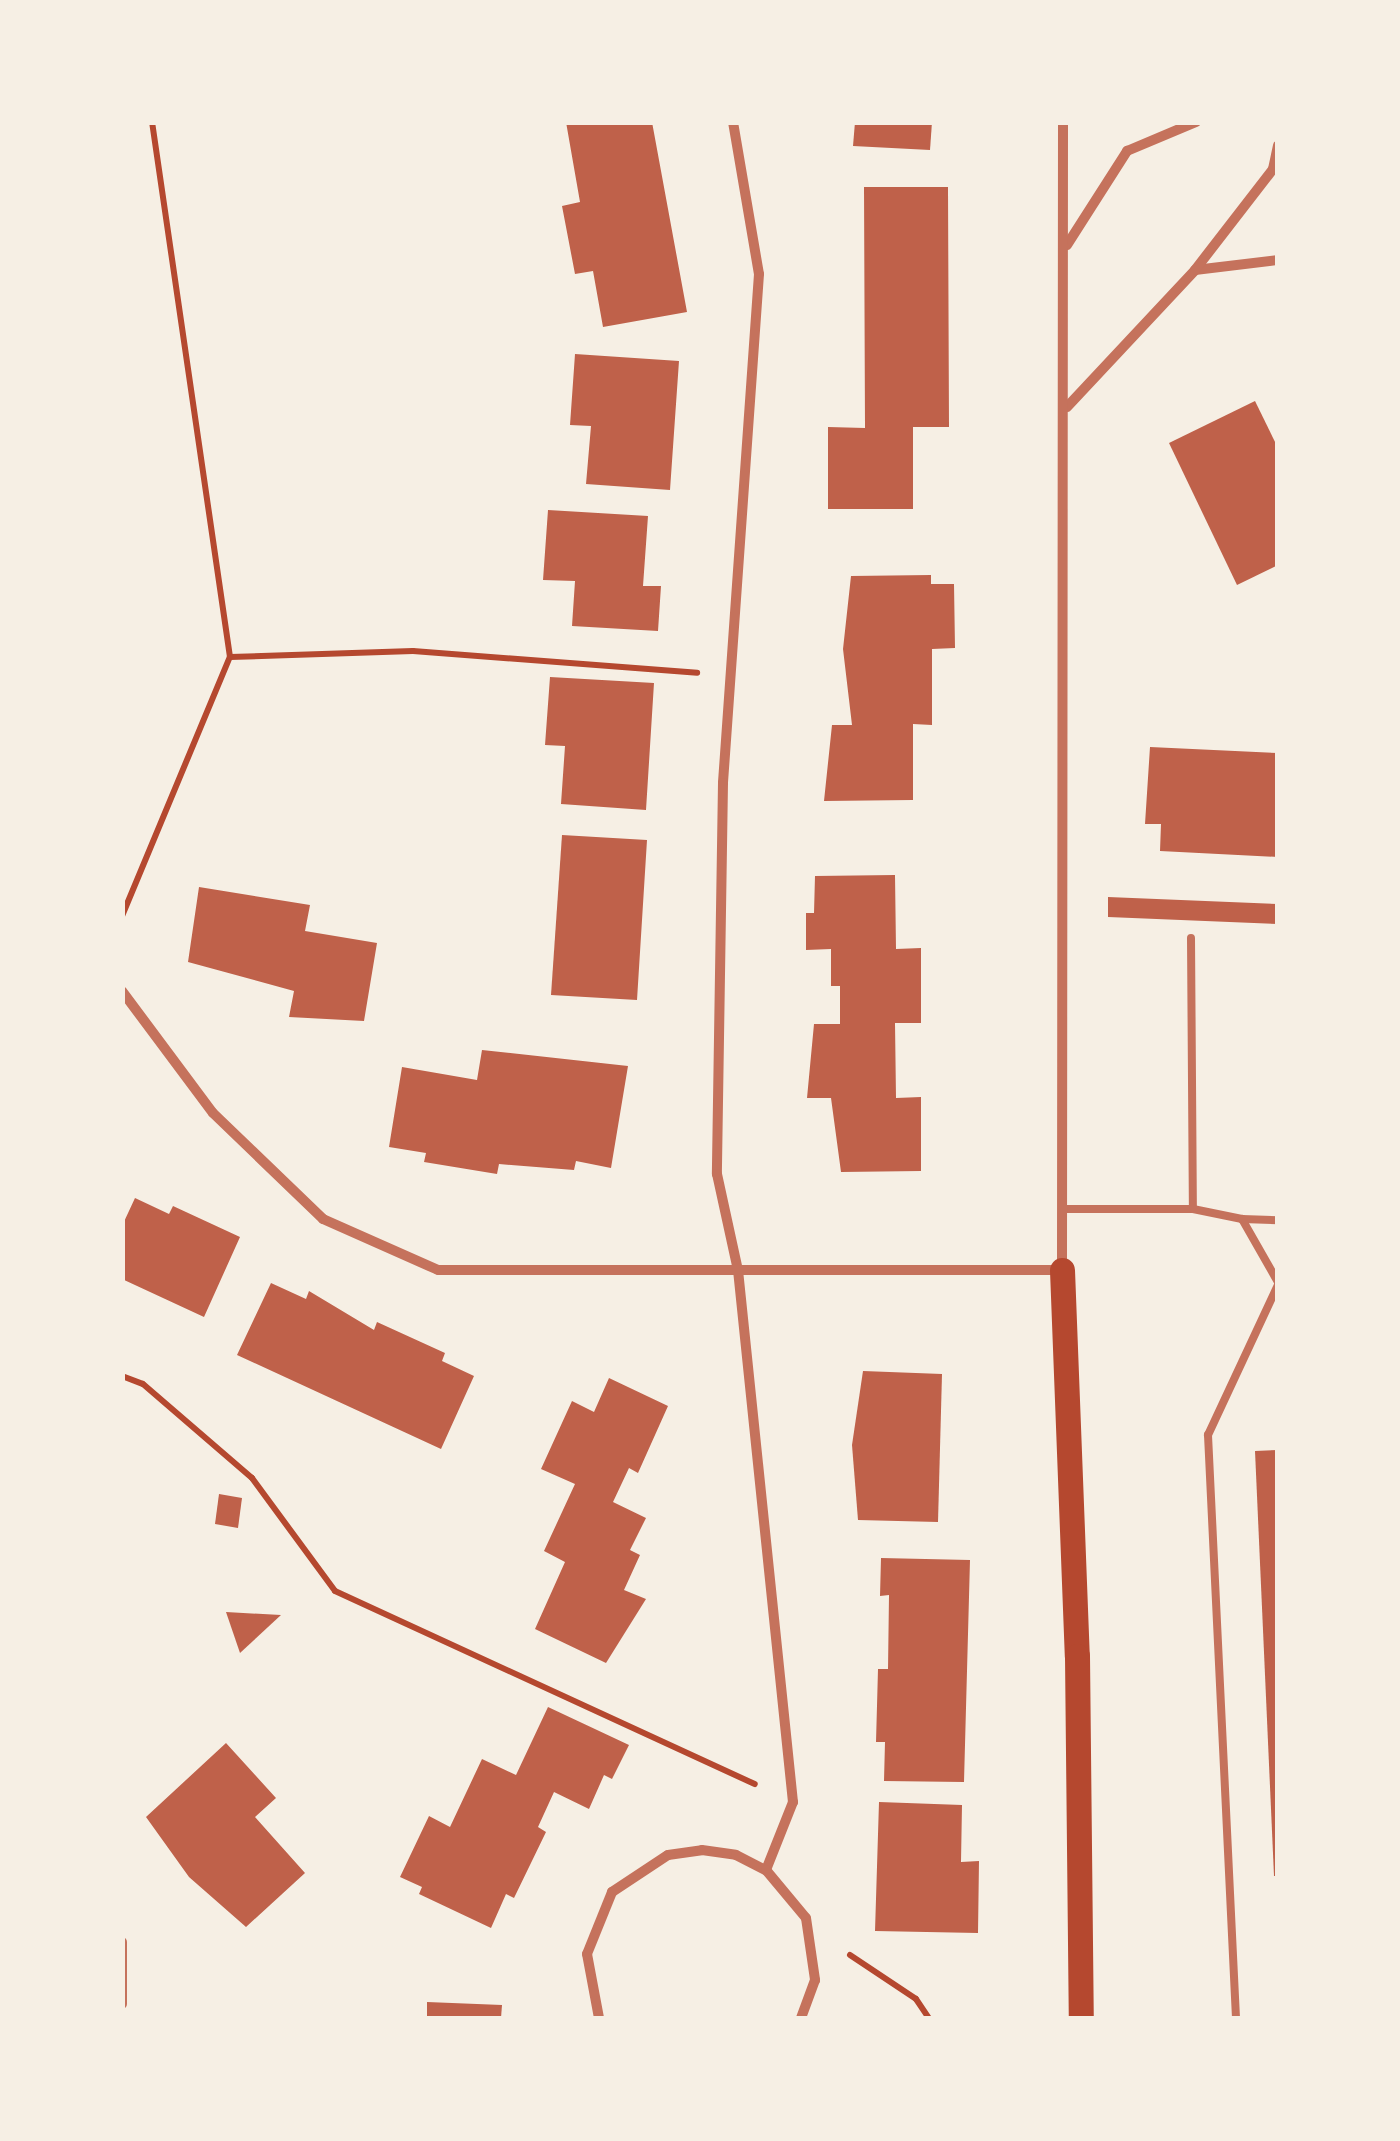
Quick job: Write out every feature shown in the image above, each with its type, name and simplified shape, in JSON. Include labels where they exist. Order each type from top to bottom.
[{"type":"main road","points":[[1062,1270],[1077,1656],[1081,2018]]},
{"type":"street","points":[[734,122],[759,274],[723,783],[717,1174],[738,1270],[792,1802],[766,1870]]},
{"type":"street","points":[[122,991],[214,1113],[324,1218],[438,1270],[1062,1270],[1067,407],[1063,122]]},
{"type":"street","points":[[1067,246],[1127,151],[1196,122]]},
{"type":"street","points":[[1067,407],[1196,270],[1273,169],[1278,146]]},
{"type":"street","points":[[1196,270],[1278,260]]},
{"type":"street","points":[[599,2018],[586,1954],[612,1892],[668,1855],[702,1850],[736,1855],[766,1870],[798,1904],[815,1948],[815,1980],[801,2018]]},
{"type":"street","points":[[122,1942],[122,2004]]},
{"type":"lane","points":[[1191,938],[1193,1209]]},
{"type":"lane","points":[[1062,1209],[1193,1209],[1242,1219],[1278,1220]]},
{"type":"lane","points":[[1236,2018],[1208,1435],[1278,1283],[1242,1219]]},
{"type":"path","points":[[122,916],[230,658],[152,122]]},
{"type":"path","points":[[230,658],[413,651],[733,676]]},
{"type":"path","points":[[122,1376],[143,1384],[252,1478],[335,1591],[792,1802]]},
{"type":"path","points":[[815,1948],[844,1951],[916,1999],[929,2018]]},
{"type":"building","points":[[566,122],[652,122],[687,312],[603,327],[593,271],[575,274],[562,206],[580,202]]},
{"type":"building","points":[[855,122],[932,122],[930,150],[853,146]]},
{"type":"building","points":[[864,187],[948,187],[949,427],[913,427],[913,509],[828,509],[828,427],[865,428]]},
{"type":"building","points":[[575,354],[679,361],[670,490],[586,484],[591,426],[570,425]]},
{"type":"building","points":[[1255,401],[1278,448],[1278,565],[1237,585],[1169,443]]},
{"type":"building","points":[[548,510],[648,516],[643,586],[661,586],[658,631],[572,626],[575,581],[543,580]]},
{"type":"building","points":[[931,575],[931,584],[954,584],[955,648],[932,649],[932,725],[913,724],[913,800],[824,801],[832,725],[852,725],[843,649],[851,576]]},
{"type":"building","points":[[550,677],[654,683],[646,810],[561,804],[565,746],[545,745]]},
{"type":"building","points":[[1150,747],[1278,753],[1278,857],[1160,851],[1161,824],[1145,824]]},
{"type":"building","points":[[562,835],[647,840],[637,1000],[551,995]]},
{"type":"building","points":[[895,875],[896,949],[921,948],[921,1023],[895,1023],[896,1098],[921,1097],[921,1171],[841,1172],[831,1098],[807,1098],[814,1024],[840,1024],[840,986],[831,986],[831,949],[806,950],[806,913],[814,913],[815,876]]},
{"type":"building","points":[[199,887],[310,905],[305,931],[377,943],[364,1021],[289,1017],[294,991],[188,962]]},
{"type":"building","points":[[1108,897],[1278,904],[1278,924],[1108,917]]},
{"type":"building","points":[[482,1050],[628,1066],[611,1168],[576,1161],[574,1170],[499,1164],[497,1174],[424,1162],[426,1153],[389,1147],[402,1067],[477,1080]]},
{"type":"building","points":[[135,1198],[169,1214],[173,1206],[240,1237],[204,1317],[122,1279],[122,1226]]},
{"type":"building","points":[[271,1283],[306,1299],[309,1291],[374,1330],[377,1322],[445,1353],[442,1361],[474,1376],[441,1449],[237,1355]]},
{"type":"building","points":[[863,1371],[942,1374],[938,1522],[858,1520],[852,1445]]},
{"type":"building","points":[[609,1378],[668,1406],[638,1473],[629,1468],[613,1502],[646,1518],[630,1550],[640,1555],[624,1590],[646,1599],[606,1663],[535,1629],[565,1562],[544,1551],[575,1484],[541,1469],[572,1401],[594,1412]]},
{"type":"building","points":[[1278,1450],[1278,1876],[1274,1876],[1255,1451]]},
{"type":"building","points":[[219,1494],[242,1498],[238,1528],[215,1524]]},
{"type":"building","points":[[881,1558],[970,1560],[964,1782],[884,1781],[885,1742],[876,1742],[878,1669],[888,1669],[889,1595],[880,1596]]},
{"type":"building","points":[[226,1612],[281,1615],[240,1653]]},
{"type":"building","points":[[548,1707],[629,1745],[612,1779],[604,1775],[589,1809],[554,1792],[538,1827],[546,1832],[514,1898],[506,1894],[491,1928],[419,1894],[422,1887],[400,1877],[429,1816],[450,1827],[482,1759],[516,1775]]},
{"type":"building","points":[[226,1743],[276,1798],[255,1817],[305,1873],[246,1927],[189,1877],[146,1817]]},
{"type":"building","points":[[879,1802],[962,1805],[961,1862],[979,1861],[978,1933],[875,1931]]},
{"type":"building","points":[[427,2002],[502,2005],[501,2018],[427,2018]]}]
